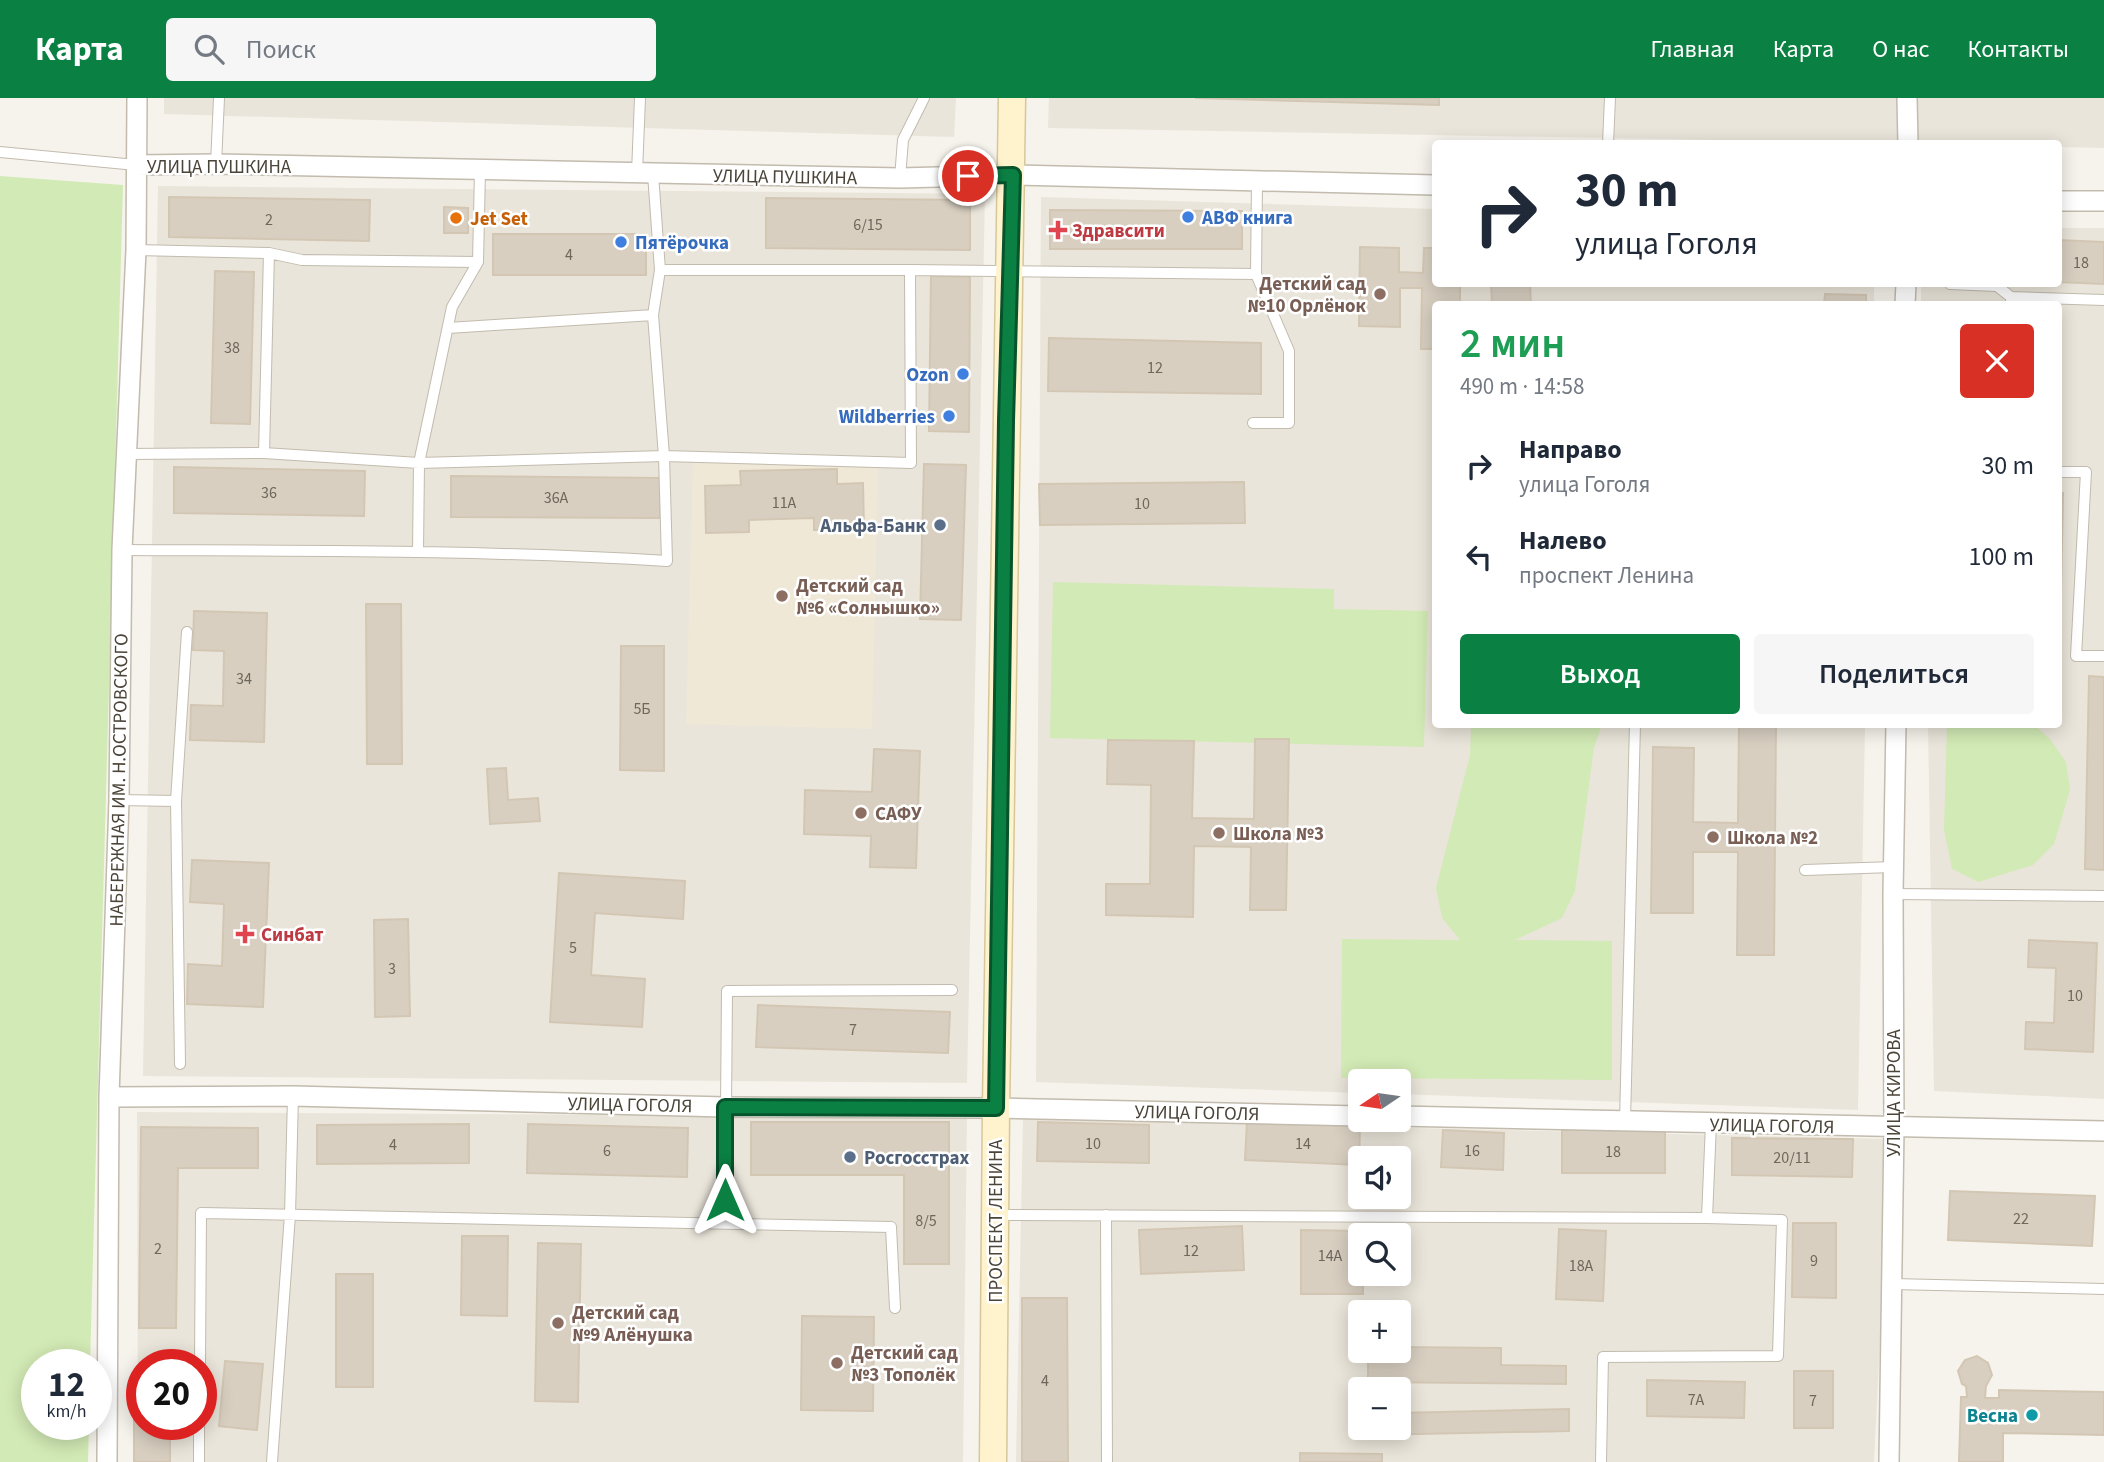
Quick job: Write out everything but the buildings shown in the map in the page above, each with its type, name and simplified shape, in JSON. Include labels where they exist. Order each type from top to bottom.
[{"type":"street","name":"НАБЕРЕЖНАЯ ИМ. Н.ОСТРОВСКОГО","points":[[107,1462],[109,1097],[119,800],[122,550],[136,250],[136,98]]},
{"type":"street","name":"ПРОСПЕКТ ЛЕНИНА","points":[[993,1462],[1006,421],[1013,98]]},
{"type":"street","points":[[1908,98],[1908,140]]},
{"type":"street","name":"УЛИЦА ПУШКИНА","points":[[136,165],[216,164],[900,178],[1013,175],[1432,185]]},
{"type":"street","points":[[2062,201],[2104,201]]},
{"type":"street","name":"УЛИЦА КИРОВА","points":[[1889,1462],[1896,728]]},
{"type":"street","name":"УЛИЦА ГОГОЛЯ","points":[[109,1097],[293,1096],[725,1107],[996,1108],[1348,1115]]},
{"type":"street","name":"УЛИЦА ГОГОЛЯ","points":[[1411,1116],[2104,1131]]},
{"type":"lane","points":[[216,164],[219,98]]},
{"type":"lane","points":[[122,550],[558,554],[667,561],[664,456],[653,315],[660,270],[645,173],[640,98]]},
{"type":"lane","points":[[900,178],[903,140],[924,98]]},
{"type":"lane","points":[[1608,140],[1610,98]]},
{"type":"lane","points":[[0,152],[136,165]]},
{"type":"lane","points":[[418,552],[419,463],[452,307],[478,262],[480,170]]},
{"type":"lane","points":[[1253,423],[1289,423],[1289,351],[1256,274],[1257,180]]},
{"type":"lane","points":[[136,250],[269,254],[302,260],[478,262]]},
{"type":"lane","points":[[264,453],[269,254]]},
{"type":"lane","points":[[660,270],[1256,274]]},
{"type":"lane","points":[[126,454],[264,453],[419,463],[664,456],[911,463],[909,270]]},
{"type":"lane","points":[[1998,287],[2011,301],[2104,300]]},
{"type":"lane","points":[[448,328],[653,315]]},
{"type":"lane","points":[[2062,472],[2086,472],[2076,656],[2104,656]]},
{"type":"lane","points":[[180,1064],[176,801],[187,632]]},
{"type":"lane","points":[[1625,1121],[1634,728]]},
{"type":"lane","points":[[119,800],[176,801]]},
{"type":"lane","points":[[1805,870],[1893,867]]},
{"type":"lane","points":[[1893,894],[2104,896]]},
{"type":"lane","points":[[725,1223],[727,991],[952,990]]},
{"type":"lane","points":[[272,1462],[290,1215],[293,1096]]},
{"type":"lane","points":[[1707,1219],[1712,1124]]},
{"type":"lane","points":[[200,1349],[201,1213],[891,1227],[895,1308]]},
{"type":"lane","points":[[995,1214],[1782,1220],[1779,1356],[1603,1357],[1601,1462]]},
{"type":"lane","points":[[1106,1215],[1107,1462]]},
{"type":"lane","points":[[1892,1284],[2104,1289]]},
{"type":"lane","points":[[199,1440],[199,1462]]},
{"type":"shaded area","points":[[164,98],[956,98],[954,137],[164,114]]},
{"type":"shaded area","points":[[1049,98],[2104,98],[2104,148],[2062,147],[2062,140],[1712,140],[1048,128]]},
{"type":"shaded area","points":[[158,186],[985,194],[967,1083],[143,1076]]},
{"type":"shaded area","points":[[1041,197],[1432,209],[1432,287],[1874,287],[1874,301],[1432,301],[1432,728],[1865,728],[1858,1110],[1411,1094],[1411,1069],[1348,1069],[1348,1093],[1036,1082]]},
{"type":"shaded area","points":[[2062,228],[2104,228],[2104,1099],[1934,1091],[1928,728],[2062,728],[2062,301],[1921,301],[1921,287],[2062,287]]},
{"type":"shaded area","name":"Детский сад №6 «Солнышко»","points":[[693,463],[878,468],[872,729],[686,724]]},
{"type":"shaded area","points":[[137,1112],[967,1117],[963,1462],[138,1462],[138,1440],[217,1440],[217,1349],[138,1349]]},
{"type":"shaded area","points":[[1023,1119],[1348,1126],[1348,1132],[1411,1132],[1411,1128],[1890,1139],[1874,1462],[1016,1462]]},
{"type":"green space","points":[[0,176],[123,185],[90,1349],[21,1349],[21,1440],[89,1440],[88,1462],[0,1462]]},
{"type":"green space","points":[[1053,582],[1334,589],[1334,609],[1428,611],[1424,747],[1050,738]]},
{"type":"green space","points":[[1471,728],[1601,728],[1594,747],[1575,891],[1562,918],[1515,940],[1612,941],[1612,1080],[1411,1079],[1411,1069],[1348,1069],[1348,1078],[1341,1078],[1342,939],[1460,940],[1442,918],[1436,888],[1470,755]]},
{"type":"green space","points":[[1947,728],[2037,728],[2050,739],[2066,762],[2070,790],[2054,844],[2033,865],[1978,882],[1952,869],[1944,830]]},
{"type":"place","name":"АВФ книга","points":[[1188,217]]},
{"type":"place","name":"Jet Set","points":[[456,218]]},
{"type":"place","name":"Здравсити","points":[[1058,230]]},
{"type":"place","name":"Пятёрочка","points":[[621,242]]},
{"type":"place","name":"Детский сад №10 Орлёнок","points":[[1380,294]]},
{"type":"place","name":"Ozon","points":[[963,374]]},
{"type":"place","name":"Wildberries","points":[[949,416]]},
{"type":"place","name":"Альфа-Банк","points":[[940,525]]},
{"type":"place","name":"Детский сад №6 «Солнышко»","points":[[782,596]]},
{"type":"place","name":"САФУ","points":[[861,813]]},
{"type":"place","name":"Школа №3","points":[[1219,833]]},
{"type":"place","name":"Школа №2","points":[[1713,837]]},
{"type":"place","name":"Синбат","points":[[245,934]]},
{"type":"place","name":"Росгосстрах","points":[[850,1157]]},
{"type":"place","name":"Детский сад №9 Алёнушка","points":[[558,1323]]},
{"type":"place","name":"Детский сад №3 Тополёк","points":[[837,1363]]},
{"type":"place","name":"Весна","points":[[2032,1415]]},
{"type":"route","points":[[725,1200],[725,1107],[996,1108],[1006,421],[1013,175],[968,176]]}]
